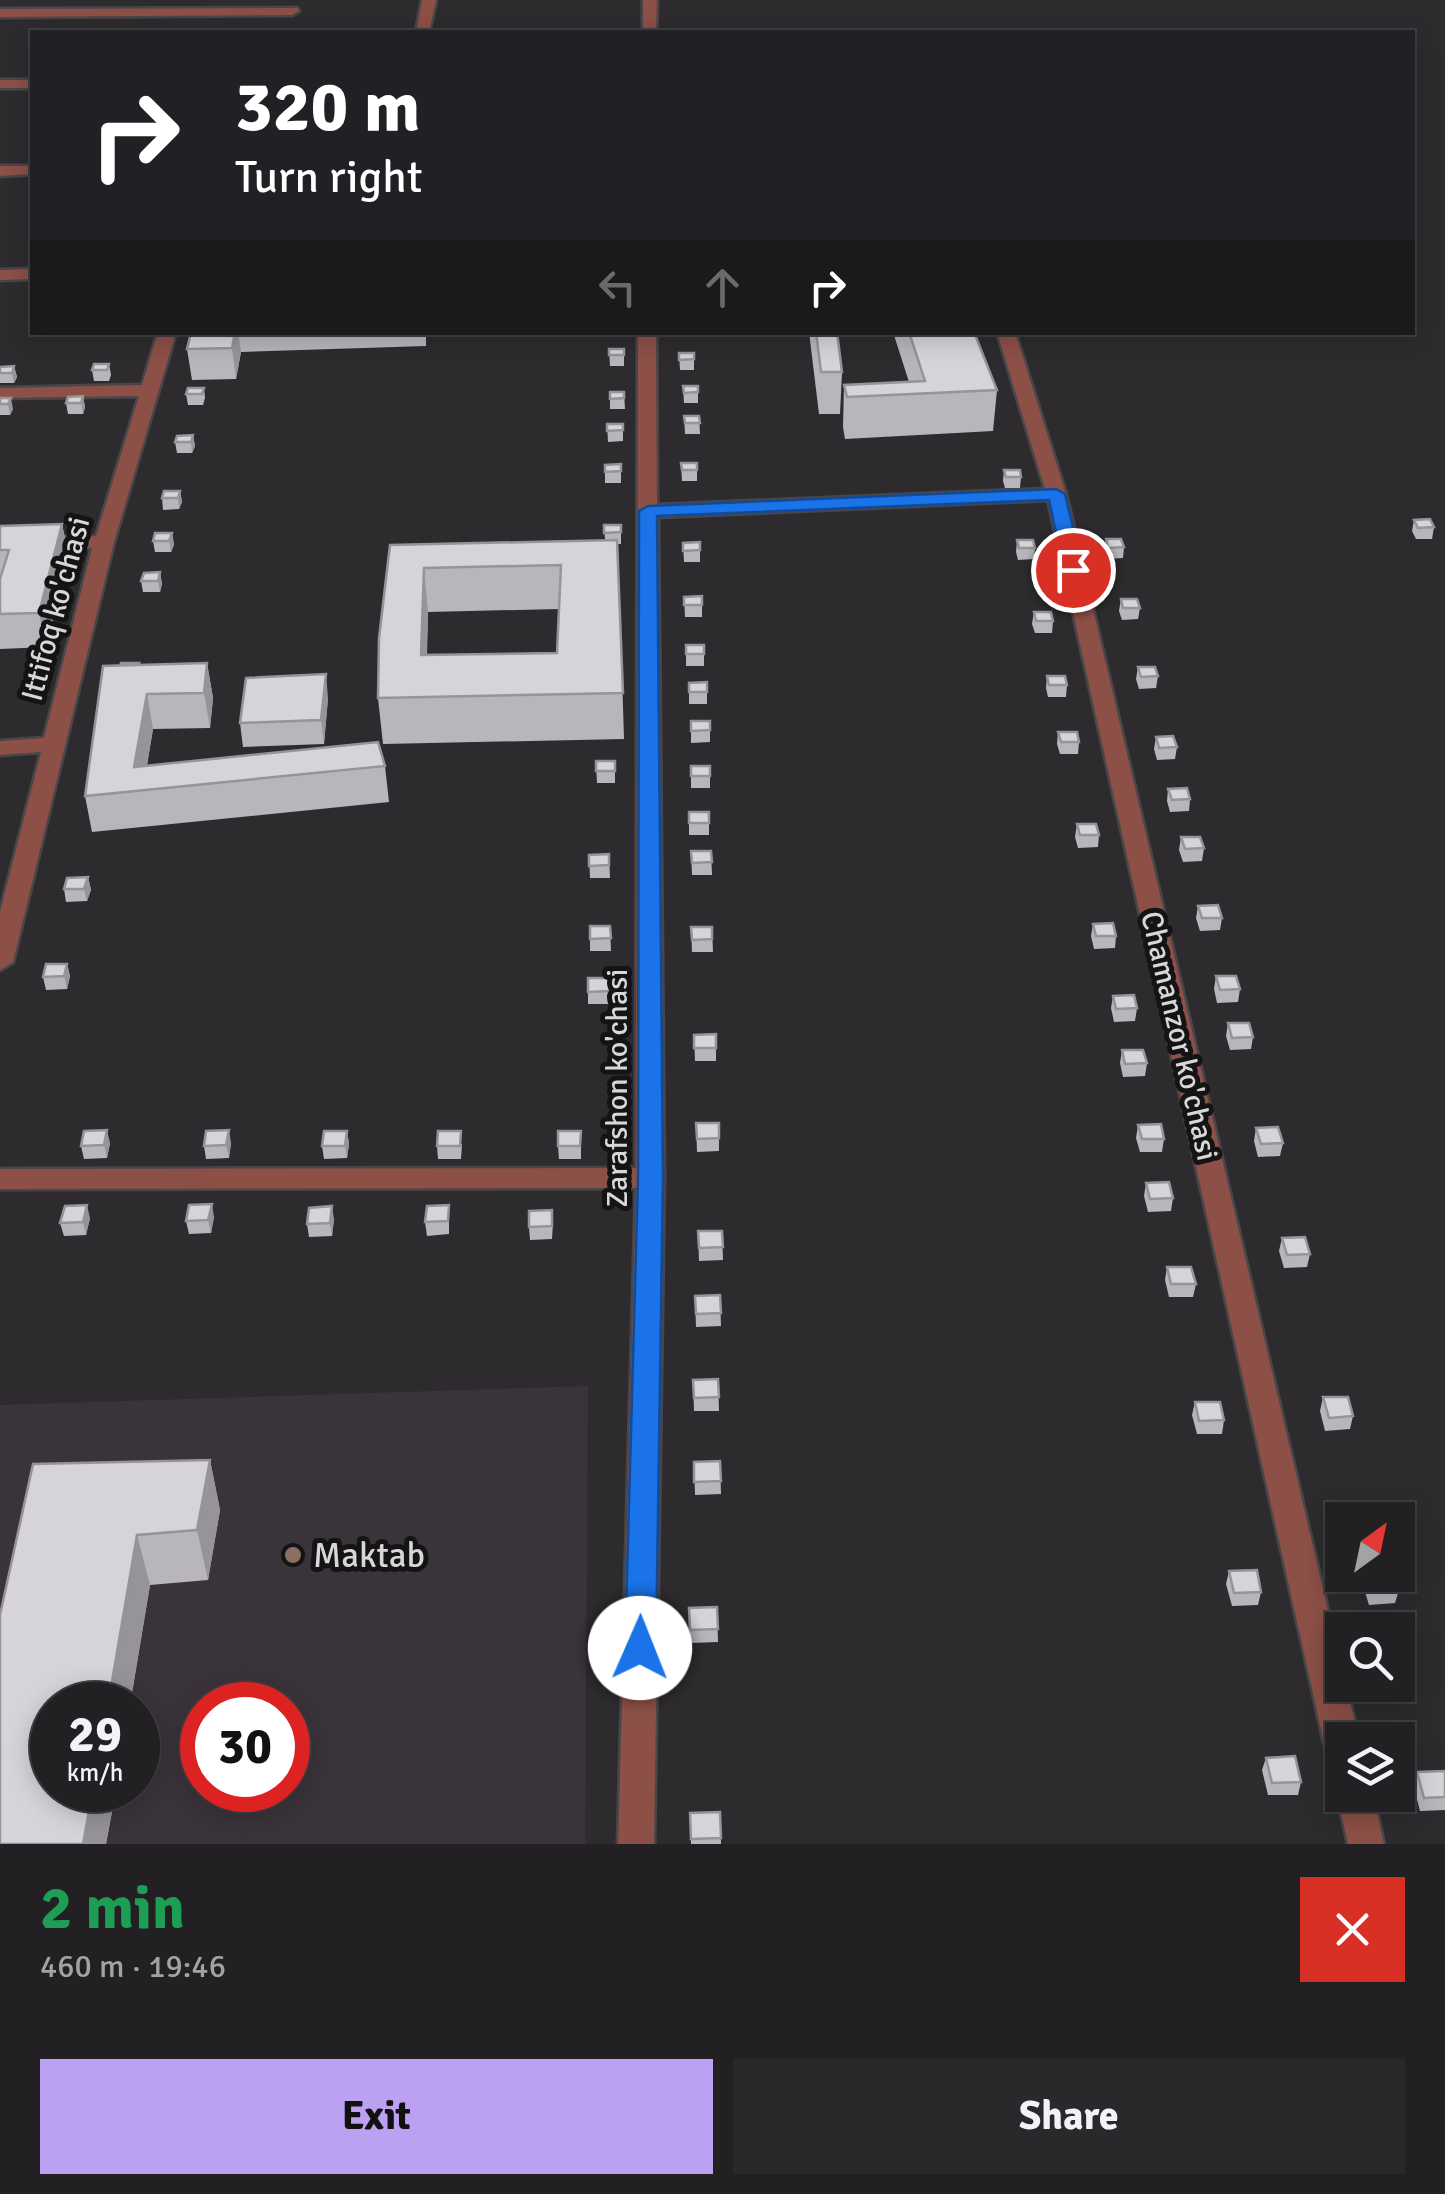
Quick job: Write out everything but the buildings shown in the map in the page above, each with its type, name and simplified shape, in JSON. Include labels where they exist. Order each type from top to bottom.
[{"type":"street","points":[[422,30],[429,0]]},
{"type":"street","points":[[650,0],[650,30]]},
{"type":"street","points":[[0,13],[295,5]]},
{"type":"street","points":[[261,26],[295,5]]},
{"type":"street","points":[[0,84],[30,84]]},
{"type":"street","points":[[0,171],[30,170]]},
{"type":"street","points":[[0,274],[30,274]]},
{"type":"street","name":"Ittifoq ko'chasi","points":[[0,962],[104,542],[167,335]]},
{"type":"street","name":"Zarafshon ko'chasi","points":[[636,1844],[650,1178],[648,335]]},
{"type":"street","name":"Chamanzor ko'chasi","points":[[1007,335],[1056,494],[1337,1722]]},
{"type":"street","points":[[0,393],[150,390]]},
{"type":"street","points":[[648,511],[1056,494]]},
{"type":"street","points":[[0,544],[104,542]]},
{"type":"street","points":[[0,748],[51,744]]},
{"type":"street","points":[[0,1179],[650,1178]]},
{"type":"street","points":[[1359,1812],[1366,1844]]},
{"type":"shaded area","name":"Maktab","points":[[588,1386],[585,1844],[0,1844],[0,1405]]},
{"type":"place","name":"Maktab","points":[[293,1555]]},
{"type":"route","points":[[640,1648],[650,1178],[648,511],[1056,494],[1073,570]]}]
